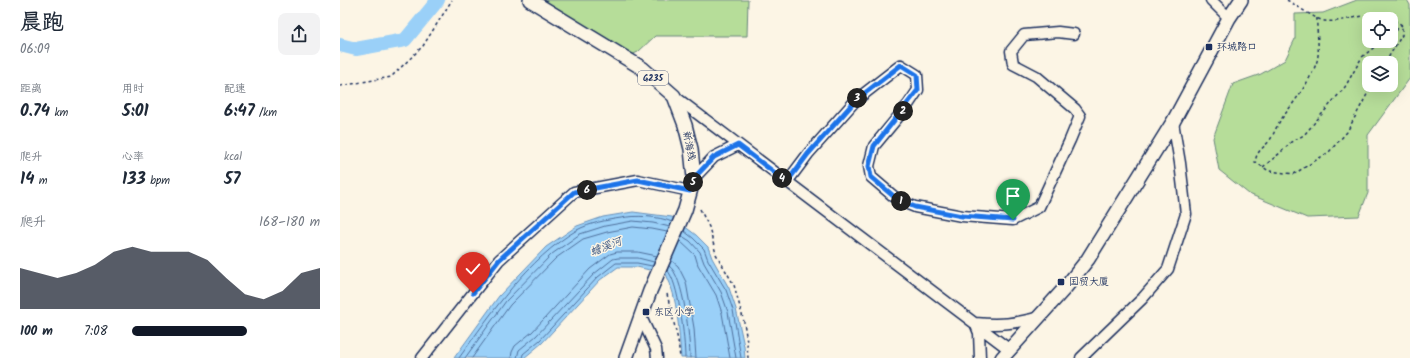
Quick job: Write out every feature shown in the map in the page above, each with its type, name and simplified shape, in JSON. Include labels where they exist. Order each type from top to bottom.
[{"type":"main road","name":"新海线","points":[[530,0],[642,68],[674,96],[685,125],[691,149],[694,178],[685,210],[650,291],[626,358]]},
{"type":"main road","points":[[1006,354],[1066,288],[1088,259],[1173,122],[1229,18],[1241,0]]},
{"type":"street","points":[[1211,0],[1229,18]]},
{"type":"street","points":[[787,182],[808,154],[856,100],[901,65],[917,75],[918,90],[874,146],[869,166],[871,177],[898,200],[915,207],[962,216],[1013,220],[1039,207],[1080,116],[1075,109],[1036,76],[1013,64],[1011,51],[1024,35],[1058,32],[1074,34]]},
{"type":"street","points":[[674,96],[975,324],[1006,354]]},
{"type":"street","points":[[1082,358],[1142,299],[1168,270],[1186,214],[1173,122]]},
{"type":"street","points":[[694,178],[714,157],[738,145]]},
{"type":"street","points":[[422,358],[499,260],[574,192],[638,180],[690,191]]},
{"type":"street","points":[[975,324],[1008,324],[1040,316]]},
{"type":"street","points":[[641,317],[656,349],[657,358]]},
{"type":"street","points":[[975,324],[979,333],[980,358]]},
{"type":"path","points":[[340,86],[390,77],[423,46],[452,0]]},
{"type":"path","points":[[1288,0],[1324,22],[1374,15],[1391,18],[1402,25]]},
{"type":"path","points":[[1317,18],[1317,63],[1302,91],[1280,122],[1270,140],[1257,154],[1255,162],[1269,171],[1294,174],[1329,152],[1347,132],[1368,92]]},
{"type":"path","points":[[1398,28],[1402,25]]},
{"type":"path","points":[[1389,56],[1402,35],[1402,25]]},
{"type":"path","points":[[1263,167],[1291,142],[1304,135],[1345,87],[1362,57],[1373,48]]},
{"type":"path","points":[[700,208],[709,227],[716,254],[734,285],[744,322],[748,358]]},
{"type":"path","points":[[667,294],[678,340],[680,358]]},
{"type":"green space","points":[[530,0],[748,0],[747,36],[655,36],[638,52],[625,58]]},
{"type":"green space","points":[[1357,0],[1407,0],[1410,5],[1410,78],[1368,135],[1368,193],[1359,216],[1307,218],[1249,194],[1219,170],[1213,138],[1233,84],[1261,74],[1285,60],[1295,39],[1295,14],[1323,13]]},
{"type":"water","points":[[633,212],[672,217],[696,235],[708,247],[712,258],[729,288],[736,309],[745,358],[681,358],[679,326],[673,294],[666,274],[637,267],[618,267],[600,280],[542,343],[524,358],[454,358],[499,296],[546,247],[577,226],[603,217]]},
{"type":"waterway","name":"蟾溪河","points":[[340,45],[356,49],[405,40],[438,0]]},
{"type":"place","name":"环城路口","points":[[1209,47]]},
{"type":"place","name":"国贸大厦","points":[[1061,282]]},
{"type":"place","name":"东区小学","points":[[646,312]]},
{"type":"route","points":[[473,293],[499,260],[574,192],[638,180],[690,191],[694,178],[714,157],[738,145],[787,182],[808,154],[856,100],[901,65],[917,75],[918,90],[908,105],[874,146],[869,166],[871,177],[898,200],[915,207],[962,216],[1013,220]]}]
